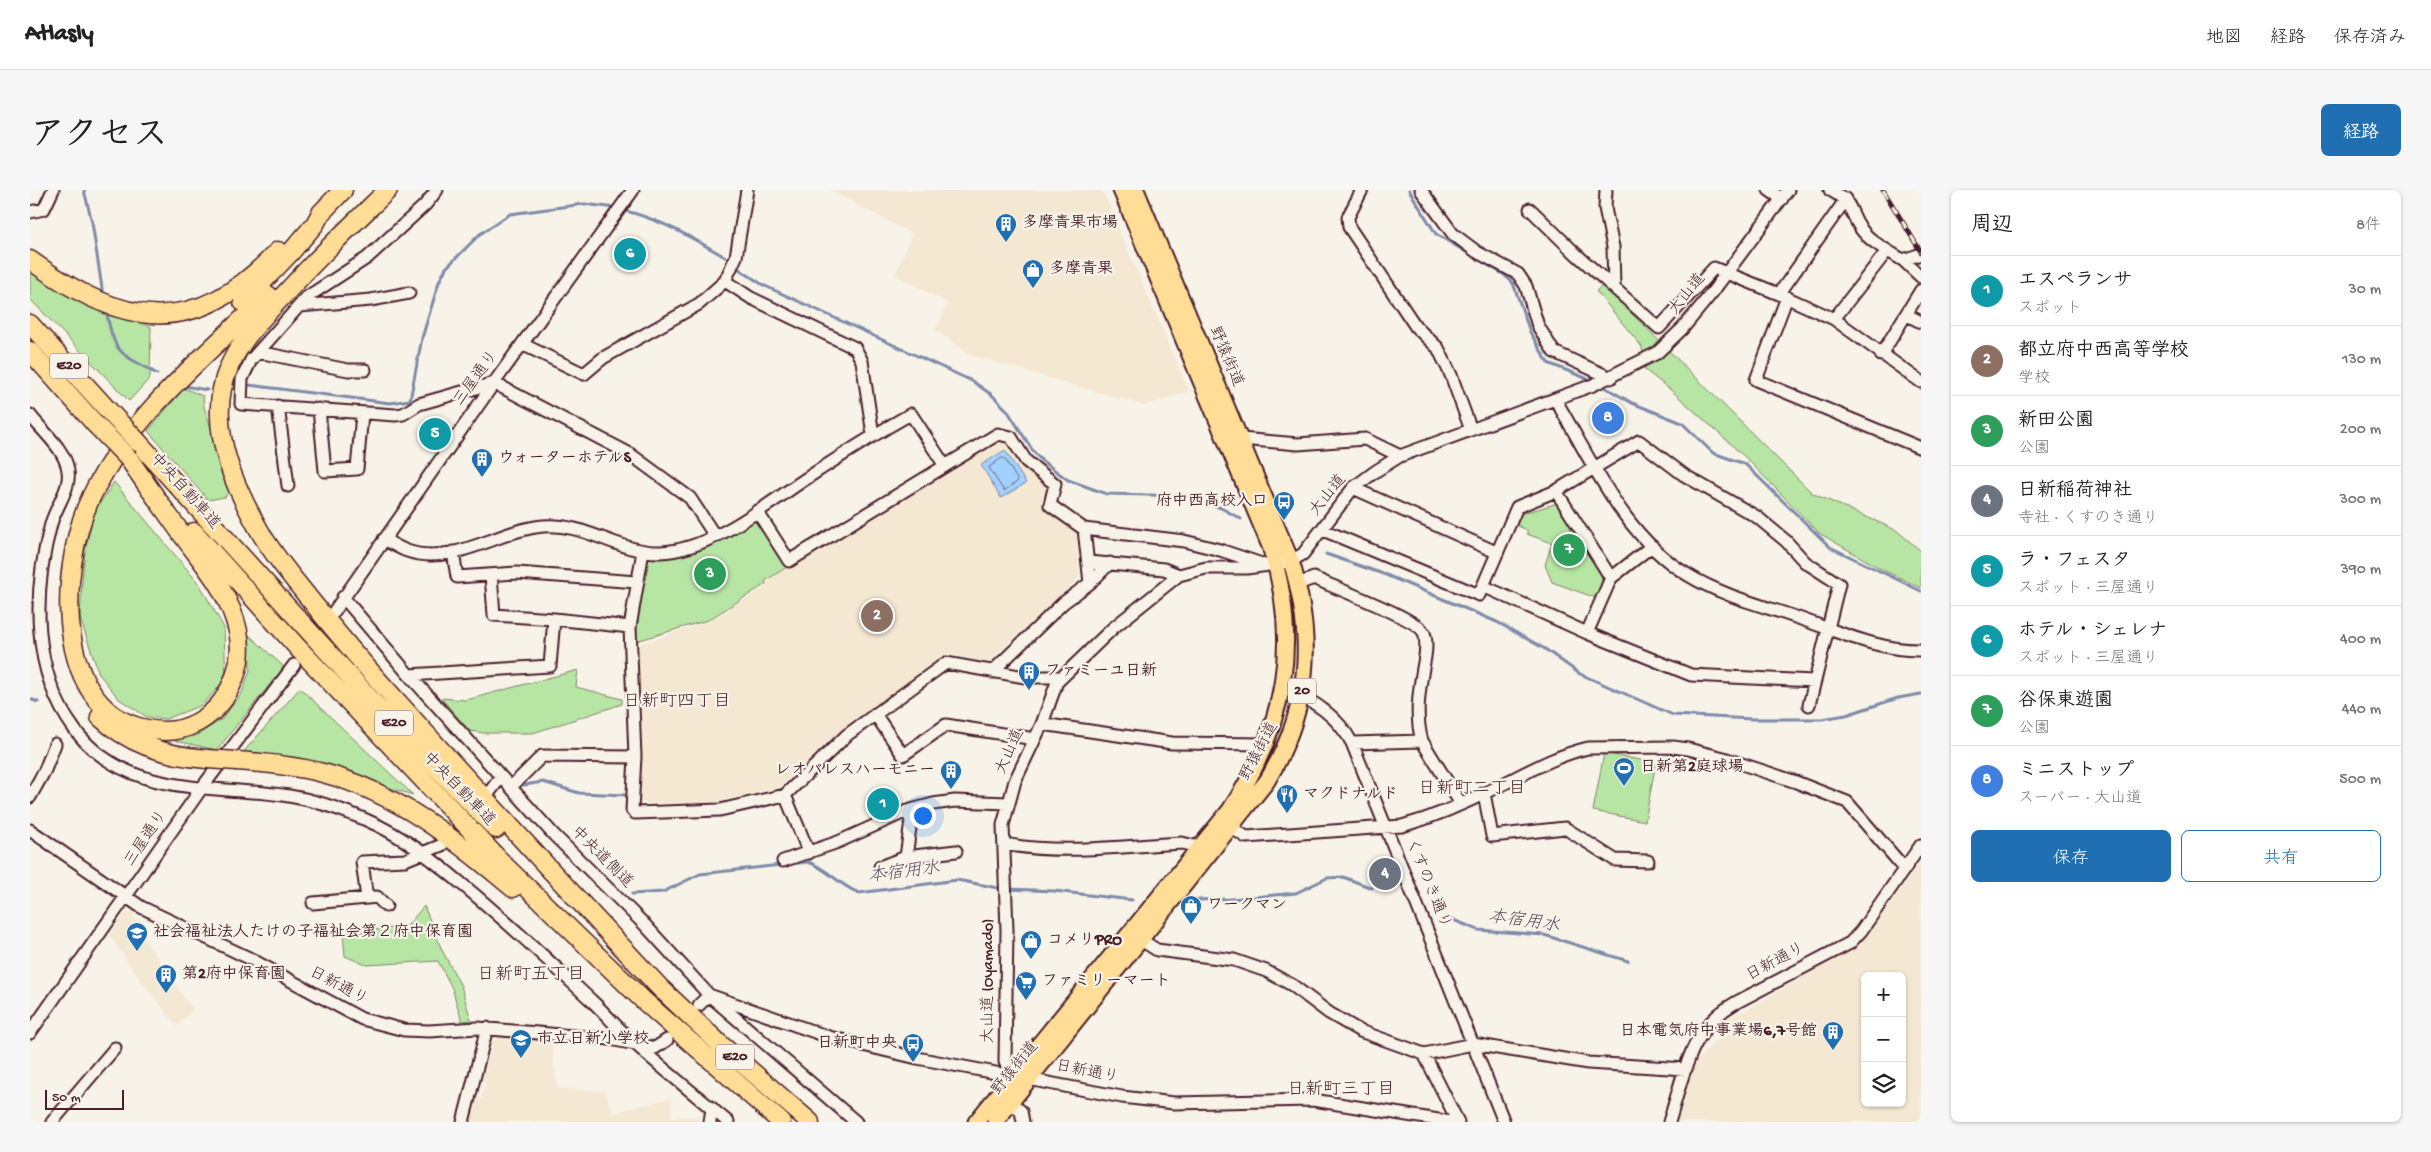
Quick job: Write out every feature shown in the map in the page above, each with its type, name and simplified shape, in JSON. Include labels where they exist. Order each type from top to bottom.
[{"type":"highway","points":[[343,190],[321,213],[315,224],[269,276],[158,387],[116,438],[85,490],[65,546],[60,589],[62,630],[69,665],[86,699],[109,725],[140,745],[172,754],[279,765],[325,774],[368,789],[413,812],[461,846],[644,1001]]},
{"type":"highway","points":[[388,190],[318,256],[251,331],[228,368],[221,398],[221,430],[237,485],[272,549],[359,660],[512,830],[663,991]]},
{"type":"highway","points":[[30,260],[72,288],[114,308],[135,313],[172,315],[201,307],[235,289],[264,264],[308,219],[321,213]]},
{"type":"highway","points":[[129,459],[223,590],[238,632],[239,665],[228,692],[214,711],[206,718],[186,727],[170,730],[138,728],[116,717],[100,703],[81,670],[71,634],[69,612],[71,566],[79,530],[92,496],[103,476],[124,444],[156,403],[209,349],[286,278],[318,256]]},
{"type":"highway","name":"中央自動車道","points":[[30,324],[374,703],[484,817],[663,991],[721,1045],[810,1122]]},
{"type":"highway","name":"中央自動車道","points":[[30,352],[129,459],[298,648],[505,866],[644,1001],[782,1122]]},
{"type":"main road","name":"野猿街道","points":[[995,1122],[1232,828],[1267,781],[1279,762],[1294,727],[1306,663],[1306,631],[1298,584],[1276,563],[1121,190]]},
{"type":"main road","name":"野猿街道","points":[[976,1122],[1243,790],[1267,744],[1286,670],[1286,634],[1276,563],[1241,439],[1136,190]]},
{"type":"street","points":[[30,212],[44,209],[53,190]]},
{"type":"street","points":[[437,190],[426,205],[366,258],[307,297],[251,360],[242,379],[241,404],[362,414],[402,414],[419,404],[494,383],[630,454],[690,498],[715,536]]},
{"type":"street","name":"三屋通り","points":[[333,613],[494,383],[633,190]]},
{"type":"street","points":[[522,344],[584,374],[603,358],[658,329],[699,304],[725,281],[736,258],[747,190]]},
{"type":"street","points":[[1362,190],[1348,217],[1349,227],[1416,327],[1438,348],[1451,375],[1471,430]]},
{"type":"street","points":[[1421,190],[1453,234],[1477,252],[1518,274],[1526,286],[1538,326],[1554,352],[1602,382]]},
{"type":"street","points":[[1606,190],[1605,208],[1613,247],[1614,287]]},
{"type":"street","points":[[1769,190],[1785,194]]},
{"type":"street","points":[[1830,190],[1846,199],[1862,231],[1887,251],[1903,260],[1921,277]]},
{"type":"street","name":"大山道","points":[[1005,889],[1003,825],[1015,781],[1042,724],[1057,682],[1113,628],[1179,575],[1206,568],[1247,568],[1276,563],[1303,554],[1353,488],[1376,470],[1400,456],[1602,382],[1657,353],[1673,339],[1726,274],[1785,194]]},
{"type":"street","points":[[1846,199],[1783,295],[1756,380],[1921,448]]},
{"type":"street","points":[[1530,209],[1659,328],[1714,268],[1783,295],[1834,319],[1921,382]]},
{"type":"street","points":[[1834,319],[1887,251]]},
{"type":"street","points":[[1903,260],[1921,254]]},
{"type":"street","points":[[725,281],[751,298],[854,348],[862,360],[873,435]]},
{"type":"street","points":[[1882,355],[1921,290]]},
{"type":"street","points":[[299,306],[370,300],[409,293]]},
{"type":"street","points":[[1907,315],[1921,322]]},
{"type":"street","points":[[258,352],[348,370],[365,370]]},
{"type":"street","points":[[1556,399],[1622,513],[1652,546],[1687,575],[1723,593],[1828,628],[1895,648],[1921,650]]},
{"type":"street","points":[[278,406],[288,486]]},
{"type":"street","points":[[319,409],[325,471],[357,469],[362,414]]},
{"type":"street","points":[[384,539],[407,551],[435,555],[453,552],[544,526],[572,528],[643,551],[678,551],[715,536],[757,511],[873,435],[911,414],[945,466]]},
{"type":"street","points":[[30,415],[60,451],[69,472],[68,484],[56,509],[50,528],[35,598],[48,680],[57,701],[74,729],[94,751],[148,780],[201,789],[289,796],[329,805],[367,820],[425,854],[504,918],[632,1042],[728,1122]]},
{"type":"street","points":[[757,511],[789,561],[998,434],[1011,437],[1026,461],[1055,484],[1050,505],[1084,530],[1184,541],[1276,563]]},
{"type":"street","points":[[1241,439],[1298,444],[1365,439],[1400,456]]},
{"type":"street","points":[[1323,530],[1479,595],[1517,507],[1556,491],[1639,441],[1684,475],[1756,517],[1786,541],[1805,562],[1839,584],[1809,705]]},
{"type":"street","points":[[1353,488],[1496,552]]},
{"type":"street","points":[[1556,491],[1611,578]]},
{"type":"street","points":[[1084,530],[1090,583]]},
{"type":"street","points":[[1587,633],[1611,578],[1652,546]]},
{"type":"street","points":[[643,551],[630,627],[636,757],[632,810],[636,812],[720,810],[785,795],[847,735],[946,663],[1025,677],[1062,677]]},
{"type":"street","points":[[453,552],[457,577],[517,573],[638,582]]},
{"type":"street","points":[[1089,562],[1164,569],[1179,575]]},
{"type":"street","points":[[992,672],[1063,603],[1090,583],[1110,563]]},
{"type":"street","points":[[491,575],[494,615],[630,627]]},
{"type":"street","points":[[1298,584],[1314,578],[1400,616],[1420,628],[1425,634],[1426,652],[1418,703],[1418,723],[1422,740],[1460,804]]},
{"type":"street","points":[[1483,586],[1587,633],[1690,675],[1814,681]]},
{"type":"street","name":"中央道側道","points":[[343,597],[409,675],[554,835],[653,934],[709,995],[856,1122]]},
{"type":"street","points":[[409,675],[550,666],[554,619]]},
{"type":"street","name":"三屋通り","points":[[30,1033],[201,789],[294,665]]},
{"type":"street","name":"くすのき通り","points":[[1282,689],[1301,695],[1321,707],[1339,722],[1352,743],[1504,1122]]},
{"type":"street","points":[[875,714],[903,755],[946,725],[1035,739]]},
{"type":"street","points":[[1042,724],[1172,743],[1267,744]]},
{"type":"street","points":[[1352,743],[1422,740]]},
{"type":"street","points":[[30,797],[45,770],[55,744]]},
{"type":"street","points":[[1232,828],[1246,838],[1386,827],[1423,820],[1484,793],[1536,766],[1588,748],[1673,747],[1724,758],[1847,802],[1905,868]]},
{"type":"street","points":[[510,787],[542,756],[636,757]]},
{"type":"street","points":[[487,792],[501,777]]},
{"type":"street","points":[[1484,793],[1492,836],[1565,828],[1614,860],[1648,861]]},
{"type":"street","points":[[785,795],[809,853]]},
{"type":"street","points":[[783,861],[809,853],[907,811],[955,801],[1008,803]]},
{"type":"street","points":[[906,857],[911,821],[907,811]]},
{"type":"street","name":"日新通り","points":[[30,830],[126,898],[155,914],[249,958],[362,1019],[404,1030],[487,1028],[632,1042],[655,1048],[667,1040]]},
{"type":"street","points":[[367,898],[362,862],[405,860],[425,854],[438,842]]},
{"type":"street","points":[[1004,844],[1028,848],[1067,850],[1182,842],[1199,846]]},
{"type":"street","name":"日新通り","points":[[1669,1122],[1686,1068],[1698,1038],[1712,1018],[1735,1003],[1850,943],[1921,845]]},
{"type":"street","points":[[880,867],[906,857],[956,851]]},
{"type":"street","name":"大山道 (Oyamado)","points":[[1005,889],[1005,1062],[1014,1075]]},
{"type":"street","points":[[313,903],[377,897],[386,906]]},
{"type":"street","points":[[1141,940],[1158,950],[1234,960],[1266,971],[1292,985],[1329,1013],[1360,1031],[1424,1054],[1473,1044],[1588,1063],[1686,1068]]},
{"type":"street","points":[[699,1005],[709,995]]},
{"type":"street","name":"日新通り","points":[[709,995],[829,1037],[917,1058],[1147,1101],[1242,1103],[1313,1100],[1451,1122]]},
{"type":"street","points":[[463,1122],[487,1028]]},
{"type":"street","points":[[52,1122],[115,1048]]},
{"type":"street","points":[[1424,1054],[1458,1122]]},
{"type":"street","points":[[1011,1103],[1021,1111],[1023,1122]]},
{"type":"street","points":[[710,1122],[712,1108]]},
{"type":"shaded area","name":"多摩青果","points":[[829,190],[1102,190],[1189,391],[1144,406],[971,355],[935,330],[948,303],[895,275],[912,234]]},
{"type":"shaded area","points":[[998,438],[1007,440],[1022,465],[1047,484],[1050,491],[1046,508],[1077,534],[1079,578],[988,663],[948,654],[835,737],[779,788],[709,804],[640,803],[642,751],[637,645],[709,621],[768,585],[766,581]]},
{"type":"shaded area","points":[[1921,860],[1921,1122],[1675,1122],[1696,1061],[1731,1024],[1728,1018],[1750,1008],[1853,947],[1871,930]]},
{"type":"shaded area","name":"社会福祉法人たけの子福祉会第２府中保育園","points":[[132,911],[140,933],[193,1010],[177,1026],[140,979],[109,935],[126,912]]},
{"type":"shaded area","name":"市立日新小学校","points":[[501,1035],[551,1038],[557,1088],[605,1091],[613,1113],[671,1098],[671,1117],[700,1117],[699,1122],[471,1122],[477,1099],[481,1098],[486,1083],[482,1079],[494,1039]]},
{"type":"green space","points":[[30,267],[101,308],[151,327],[150,378],[129,401],[30,299]]},
{"type":"green space","points":[[1603,285],[1812,493],[1896,530],[1921,551],[1921,588],[1881,569],[1819,533],[1745,457],[1672,391],[1645,370],[1642,347],[1596,291]]},
{"type":"green space","points":[[184,388],[203,396],[204,407],[232,489],[225,497],[208,500],[148,431]]},
{"type":"green space","points":[[114,482],[200,585],[224,628],[226,679],[202,705],[166,719],[147,717],[119,699],[99,674],[80,618],[85,551],[94,512]]},
{"type":"green space","points":[[1558,503],[1601,575],[1602,581],[1596,598],[1552,582],[1545,565],[1552,543],[1527,534],[1527,530],[1516,525],[1520,514]]},
{"type":"green space","points":[[757,519],[787,567],[765,581],[766,584],[708,620],[633,642],[645,564],[652,557]]},
{"type":"green space","points":[[249,635],[284,667],[217,750],[167,739],[196,736],[222,719],[242,693],[250,670]]},
{"type":"green space","points":[[578,670],[576,687],[622,699],[622,704],[533,733],[483,733],[470,731],[441,698],[466,700]]},
{"type":"green space","points":[[300,688],[413,795],[332,770],[239,757]]},
{"type":"green space","name":"日新第2庭球場","points":[[1604,753],[1656,763],[1645,821],[1593,811]]},
{"type":"green space","points":[[424,906],[442,950],[461,986],[471,1020],[462,1021],[452,988],[438,961],[366,965],[345,956],[343,934],[407,926]]},
{"type":"water","points":[[1005,450],[1026,483],[1001,498],[981,465]]},
{"type":"waterway","points":[[84,190],[92,222],[103,295]]},
{"type":"waterway","points":[[1409,190],[1436,234],[1503,274],[1513,283],[1530,332],[1548,363],[1593,381]]},
{"type":"waterway","points":[[249,385],[390,403],[410,400],[422,338],[439,282],[446,268],[480,234],[510,214],[584,204],[616,208]]},
{"type":"waterway","points":[[622,210],[649,218],[725,257]]},
{"type":"waterway","points":[[739,269],[763,285],[972,381],[992,395],[1007,410],[1033,451],[1041,460],[1068,480],[1107,494],[1189,496],[1221,508],[1241,519]]},
{"type":"waterway","points":[[106,309],[112,335],[120,350],[126,356],[157,374]]},
{"type":"waterway","points":[[1601,385],[1632,403],[1682,423],[1713,453],[1745,464],[1830,547],[1921,591]]},
{"type":"waterway","points":[[184,386],[207,390]]},
{"type":"waterway","points":[[1326,554],[1386,575],[1497,622],[1545,649],[1580,674],[1673,715],[1752,719],[1822,719],[1846,715],[1898,698],[1921,694]]},
{"type":"waterway","name":"本宿用水","points":[[30,699],[38,702]]},
{"type":"waterway","points":[[524,785],[543,782],[579,793],[627,795]]},
{"type":"waterway","name":"本宿用水","points":[[632,894],[663,892],[700,874],[808,862],[821,868],[859,893],[957,880],[1003,889]]},
{"type":"waterway","name":"本宿用水","points":[[1194,900],[1231,899],[1296,893],[1327,878],[1343,877],[1372,888]]},
{"type":"waterway","name":"本宿用水","points":[[1009,889],[1054,891],[1132,900]]},
{"type":"waterway","name":"本宿用水","points":[[1446,917],[1478,930],[1544,935],[1628,961]]},
{"type":"tunnel","points":[[435,839],[476,799]]},
{"type":"railway","points":[[1883,190],[1921,252]]},
{"type":"place","name":"多摩青果市場","points":[[1006,243]]},
{"type":"place","name":"ホテル・シェレナ","points":[[630,254]]},
{"type":"place","name":"多摩青果","points":[[1033,289]]},
{"type":"place","name":"ミニストップ","points":[[1608,418]]},
{"type":"place","name":"ラ・フェスタ","points":[[435,434]]},
{"type":"place","name":"ウォーターホテルS","points":[[482,478]]},
{"type":"place","name":"府中西高校入口","points":[[1284,521]]},
{"type":"place","name":"谷保東遊園","points":[[1569,550]]},
{"type":"place","name":"新田公園","points":[[710,574]]},
{"type":"place","name":"都立府中西高等学校","points":[[877,616]]},
{"type":"place","name":"ファミーユ日新","points":[[1029,691]]},
{"type":"place","name":"日新第2庭球場","points":[[1624,787]]},
{"type":"place","name":"レオパレスハーモニー","points":[[951,790]]},
{"type":"place","name":"エスペランサ","points":[[883,804]]},
{"type":"place","name":"マクドナルド","points":[[1287,814]]},
{"type":"place","name":"日新稲荷神社","points":[[1385,874]]},
{"type":"place","name":"ワークマン","points":[[1191,925]]},
{"type":"place","name":"社会福祉法人たけの子福祉会第２府中保育園","points":[[137,952]]},
{"type":"place","name":"コメリPRO","points":[[1031,960]]},
{"type":"place","name":"第2府中保育園","points":[[166,994]]},
{"type":"place","name":"ファミリーマート","points":[[1026,1001]]},
{"type":"place","name":"日本電気府中事業場6,7号館","points":[[1833,1051]]},
{"type":"place","name":"市立日新小学校","points":[[521,1059]]},
{"type":"place","name":"日新町中央","points":[[913,1063]]},
{"type":"district","name":"日新町四丁目","points":[[677,702]]},
{"type":"district","name":"日新町二丁目","points":[[1472,789]]},
{"type":"district","name":"日新町五丁目","points":[[531,975]]},
{"type":"district","name":"日新町三丁目","points":[[1341,1090]]}]
